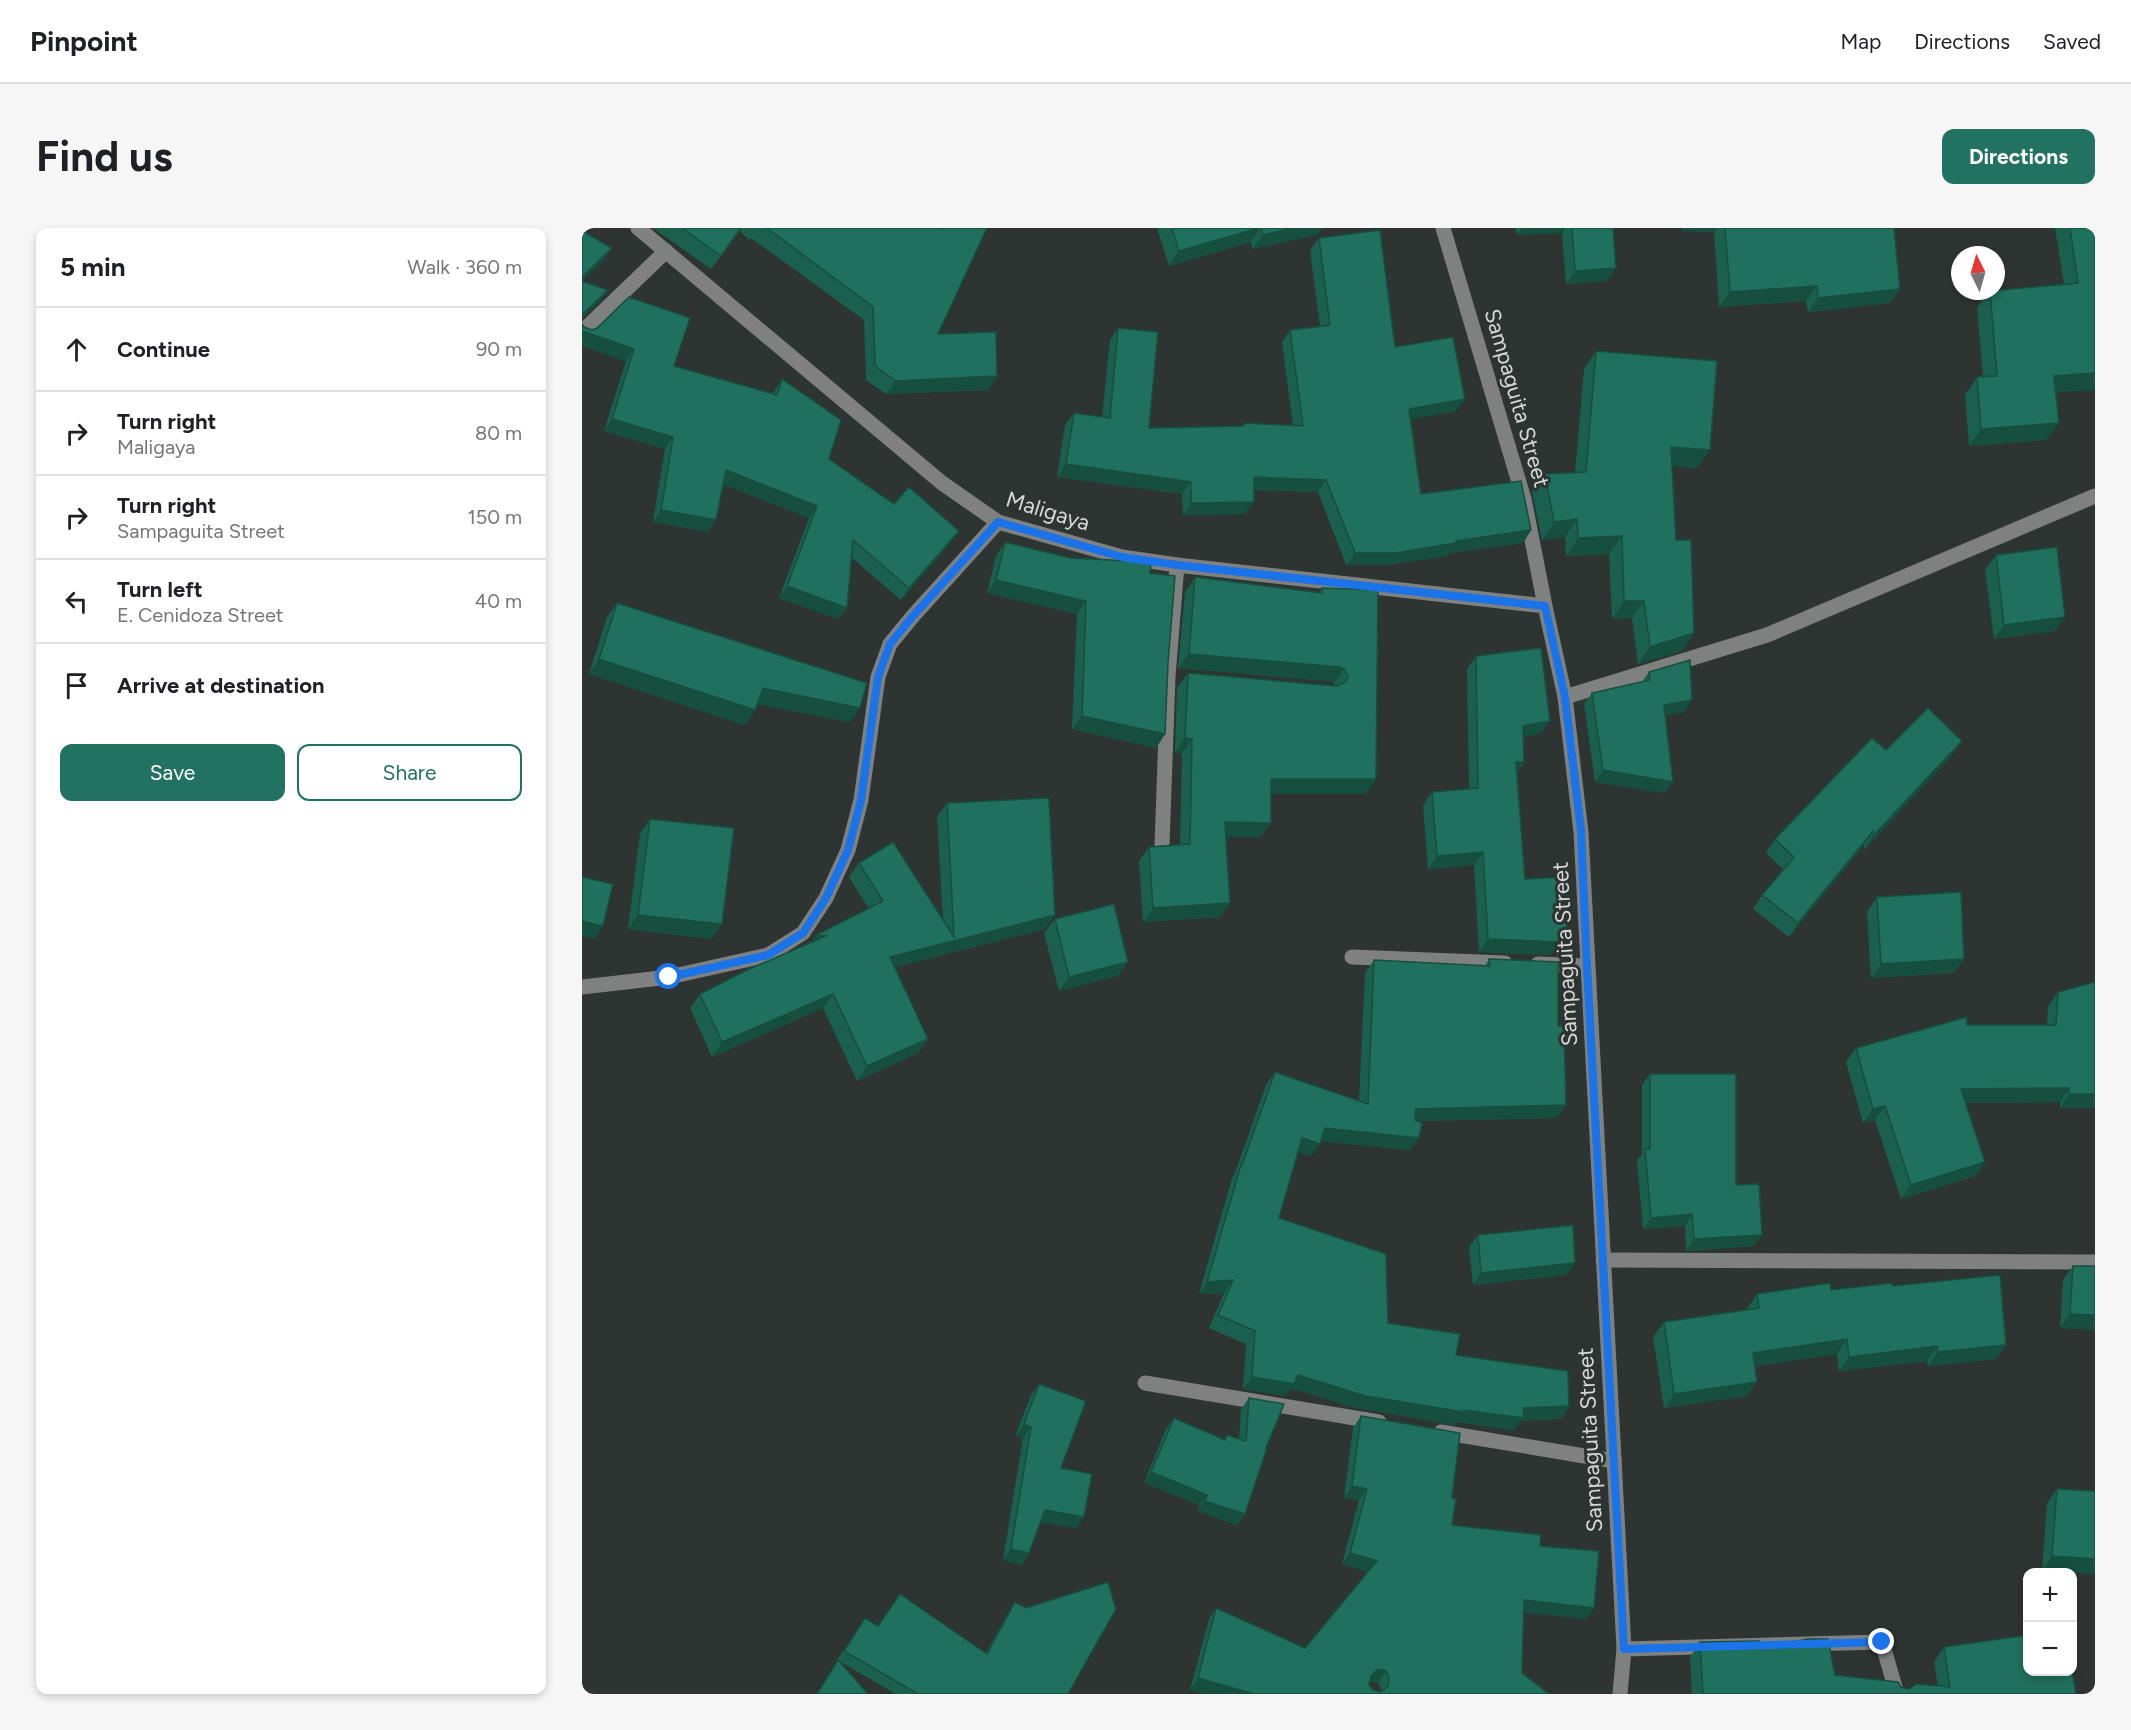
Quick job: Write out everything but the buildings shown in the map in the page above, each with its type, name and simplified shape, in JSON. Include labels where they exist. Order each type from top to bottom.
[{"type":"street","name":"Maligaya","points":[[638,228],[942,483],[998,522],[1122,557],[1545,606]]},
{"type":"street","name":"Sampaguita Street","points":[[1443,228],[1524,500],[1565,697],[1581,831],[1624,1649],[1620,1694]]},
{"type":"street","points":[[582,332],[666,251]]},
{"type":"street","points":[[1565,697],[1767,635],[2095,496]]},
{"type":"street","points":[[582,987],[669,977],[768,955],[803,933],[826,898],[848,850],[861,800],[878,677],[890,644],[998,522]]},
{"type":"street","points":[[1162,845],[1174,678],[1177,565]]},
{"type":"street","points":[[1352,957],[1587,966]]},
{"type":"street","points":[[1603,1260],[2095,1263]]},
{"type":"street","points":[[1145,1383],[1391,1424]]},
{"type":"street","points":[[1426,1430],[1614,1461]]},
{"type":"street","points":[[1624,1649],[1882,1642],[1897,1694]]},
{"type":"route","points":[[669,977],[768,955],[803,933],[826,898],[848,850],[861,800],[878,677],[890,644],[998,522],[1122,557],[1545,606],[1565,697],[1581,831],[1624,1649],[1882,1642]]}]
